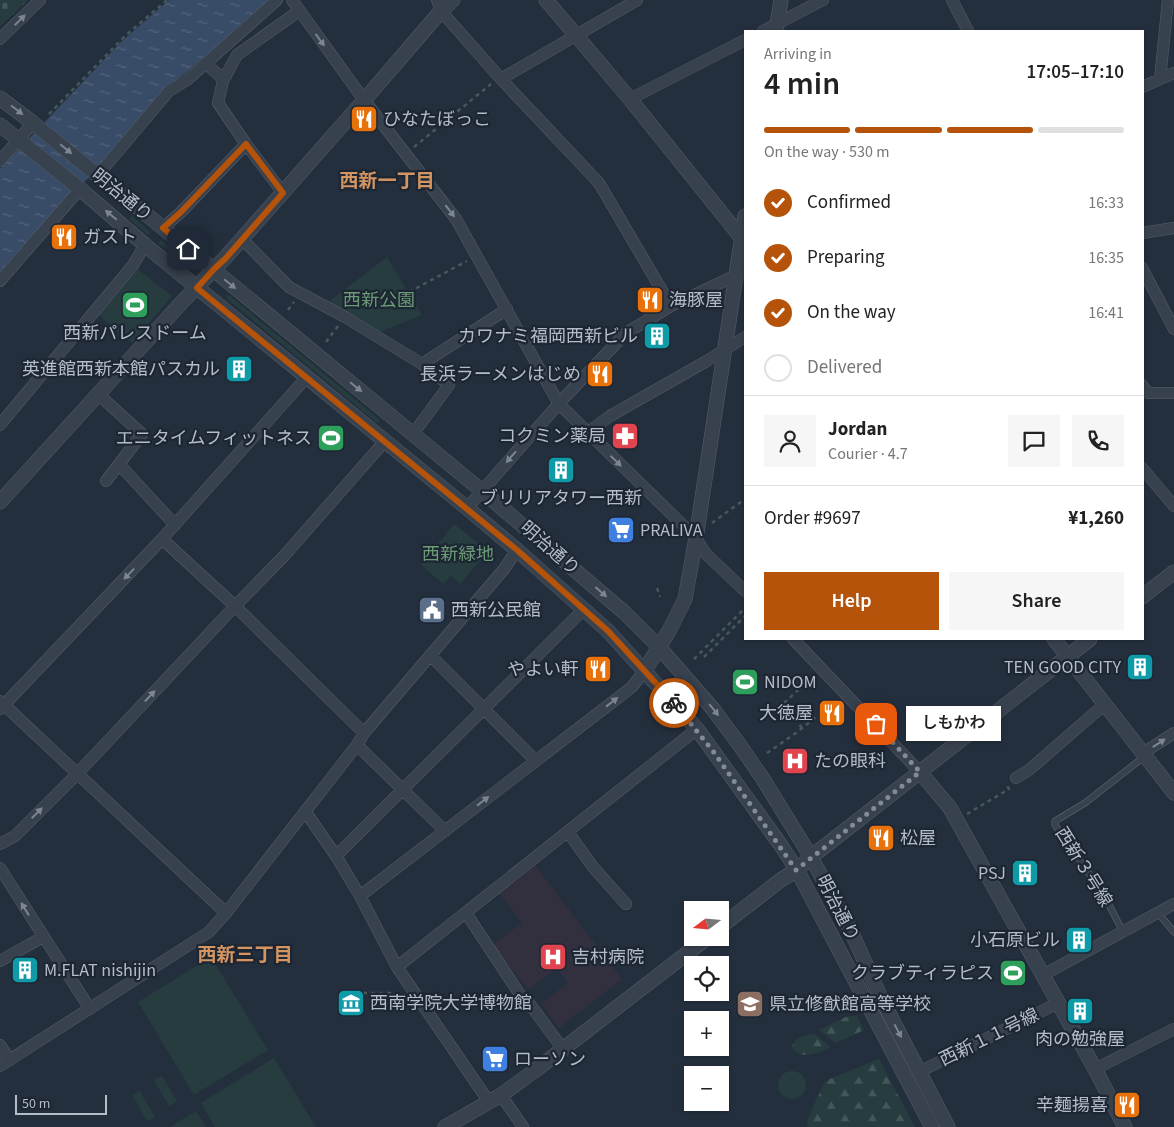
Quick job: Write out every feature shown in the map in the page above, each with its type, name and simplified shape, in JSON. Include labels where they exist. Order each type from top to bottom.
[{"type":"street","points":[[0,39],[40,0]]},
{"type":"street","points":[[98,176],[169,92],[187,80],[277,0]]},
{"type":"street","points":[[292,0],[364,100],[456,219],[559,404],[696,538],[705,553],[744,590]]},
{"type":"street","points":[[0,502],[242,240],[364,100],[439,6],[453,0]]},
{"type":"street","points":[[360,896],[632,687],[669,631],[685,599],[726,348],[741,273],[743,239],[630,99],[546,0]]},
{"type":"street","points":[[501,79],[637,0]]},
{"type":"street","points":[[776,28],[781,0]]},
{"type":"street","points":[[776,28],[823,0]]},
{"type":"street","points":[[952,0],[967,30]]},
{"type":"street","points":[[1160,78],[1168,0]]},
{"type":"street","points":[[439,6],[501,79],[599,183],[671,306]]},
{"type":"street","points":[[283,193],[218,103],[223,81],[237,55],[299,11]]},
{"type":"street","points":[[630,99],[744,41]]},
{"type":"street","points":[[204,63],[219,75],[223,81]]},
{"type":"street","points":[[1144,85],[1174,73]]},
{"type":"street","name":"明治通り","points":[[0,98],[163,228],[482,491],[625,613],[659,647],[714,709],[763,779],[811,857],[850,929],[882,1000],[948,1127]]},
{"type":"street","points":[[0,161],[20,142],[33,123]]},
{"type":"street","name":"明治通り","points":[[0,125],[517,550],[608,631],[645,670],[697,729],[780,844],[796,870],[932,1127]]},
{"type":"street","points":[[163,228],[181,212],[246,144]]},
{"type":"street","points":[[0,281],[79,189]]},
{"type":"street","points":[[1144,233],[1174,228]]},
{"type":"street","points":[[242,240],[289,287],[345,317],[422,364],[449,385],[413,434]]},
{"type":"street","points":[[0,425],[122,278],[145,245]]},
{"type":"street","points":[[1144,272],[1174,329]]},
{"type":"street","points":[[467,508],[559,404],[626,333],[671,306],[741,273]]},
{"type":"street","points":[[422,364],[507,309]]},
{"type":"street","points":[[587,433],[610,416],[744,338]]},
{"type":"street","points":[[226,913],[1,705],[162,539],[307,377]]},
{"type":"street","points":[[1144,388],[1148,393],[1174,393]]},
{"type":"street","points":[[98,394],[142,434],[106,481]]},
{"type":"street","points":[[0,844],[15,836],[77,774],[284,556],[385,441]]},
{"type":"street","points":[[119,464],[175,525]]},
{"type":"street","points":[[1144,470],[1174,506]]},
{"type":"street","points":[[162,539],[235,606],[364,733]]},
{"type":"street","points":[[0,1045],[5,1063],[209,932],[226,913],[357,745],[364,733],[504,569],[517,550]]},
{"type":"street","points":[[1144,595],[1174,572]]},
{"type":"street","points":[[336,856],[584,609]]},
{"type":"street","points":[[794,640],[920,772],[950,808],[1095,1069],[1125,1127]]},
{"type":"street","points":[[1055,640],[1174,793]]},
{"type":"street","points":[[729,920],[796,870],[1089,640]]},
{"type":"street","points":[[430,656],[536,761]]},
{"type":"street","points":[[1016,778],[1029,770],[1105,704]]},
{"type":"street","points":[[398,967],[697,729]]},
{"type":"street","points":[[1144,754],[1174,733]]},
{"type":"street","points":[[357,745],[445,831]]},
{"type":"street","points":[[305,811],[336,856],[360,896],[398,967],[489,1102]]},
{"type":"street","points":[[568,832],[593,867],[626,904]]},
{"type":"street","points":[[0,868],[90,1008]]},
{"type":"street","points":[[1043,975],[1174,904]]},
{"type":"street","points":[[466,913],[521,996],[563,1049]]},
{"type":"street","points":[[0,961],[43,937]]},
{"type":"street","points":[[445,1127],[501,1095],[697,946]]},
{"type":"street","name":"西新１１号線","points":[[919,1072],[1058,1003]]},
{"type":"street","points":[[1095,1069],[1174,1029]]},
{"type":"street","points":[[501,1095],[522,1127]]},
{"type":"lane","name":"西新３号線","points":[[1123,932],[1104,895],[1055,825],[1055,821],[1085,803],[1144,754]]},
{"type":"lane","points":[[1158,913],[1174,932]]},
{"type":"path","points":[[49,114],[125,36],[167,0]]},
{"type":"path","points":[[410,150],[489,85],[501,79]]},
{"type":"path","points":[[409,292],[472,259]]},
{"type":"path","points":[[326,342],[345,317]]},
{"type":"path","points":[[712,523],[744,500]]},
{"type":"path","points":[[657,588],[660,597]]},
{"type":"path","points":[[694,659],[744,609]]},
{"type":"path","points":[[704,657],[744,617]]},
{"type":"path","points":[[732,621],[736,625]]},
{"type":"path","points":[[719,634],[723,638]]},
{"type":"path","points":[[713,640],[717,644]]},
{"type":"path","points":[[802,728],[783,704],[822,668]]},
{"type":"path","points":[[767,753],[802,728],[845,692]]},
{"type":"path","points":[[957,820],[1009,789],[1006,784],[1016,778]]},
{"type":"path","points":[[363,993],[390,994],[395,998],[404,996],[413,990]]},
{"type":"shaded area","name":"吉村病院","points":[[534,864],[622,979],[559,1028],[541,1004],[568,983],[557,968],[528,990],[493,945],[522,923],[498,892]]},
{"type":"green space","points":[[0,0],[28,0],[0,26]]},
{"type":"green space","points":[[132,216],[150,232],[148,235],[129,219]]},
{"type":"green space","points":[[161,240],[188,263],[186,266],[158,243]]},
{"type":"green space","name":"西新公園","points":[[387,257],[422,315],[377,333],[326,304]]},
{"type":"green space","name":"西新パレスドーム","points":[[136,268],[172,296],[132,343],[97,314]]},
{"type":"green space","points":[[229,295],[380,420],[377,423],[226,298]]},
{"type":"green space","name":"西新緑地","points":[[454,524],[488,551],[460,584],[451,576],[443,584],[421,565]]},
{"type":"green space","points":[[211,957],[268,1050],[194,1095],[138,1002]]},
{"type":"green space","points":[[848,1016],[857,1016],[864,1030],[836,1043],[819,1030]]},
{"type":"green space","points":[[815,1034],[830,1047],[811,1055],[801,1054],[792,1048],[798,1039]]},
{"type":"green space","points":[[274,1058],[316,1127],[215,1127],[201,1103]]},
{"type":"green space","points":[[879,1059],[915,1127],[807,1127],[808,1118],[825,1081]]},
{"type":"green space","points":[[792,1071],[802,1075],[806,1085],[802,1095],[792,1099],[782,1095],[778,1085],[782,1075]]},
{"type":"green space","points":[[162,1076],[177,1101],[169,1106],[154,1080]]},
{"type":"green space","points":[[140,1091],[155,1117],[147,1121],[132,1095]]},
{"type":"green space","points":[[196,1111],[206,1127],[170,1127]]},
{"type":"water","points":[[169,0],[272,0],[168,87],[101,166],[60,205],[0,273],[0,169],[121,42]]},
{"type":"way so far","points":[[674,703],[697,729],[780,844],[796,870],[920,772],[876,724]]},
{"type":"place","name":"ひなたぼっこ","points":[[364,119]]},
{"type":"place","name":"ガスト","points":[[64,237]]},
{"type":"place","name":"海豚屋","points":[[650,300]]},
{"type":"place","name":"西新パレスドーム","points":[[135,305]]},
{"type":"place","name":"カワナミ福岡西新ビル","points":[[657,336]]},
{"type":"place","name":"英進館西新本館パスカル","points":[[239,369]]},
{"type":"place","name":"長浜ラーメンはじめ","points":[[600,374]]},
{"type":"place","name":"コクミン薬局","points":[[625,436]]},
{"type":"place","name":"エニタイムフィットネス","points":[[331,438]]},
{"type":"place","name":"ブリリアタワー西新","points":[[561,470]]},
{"type":"place","name":"PRALIVA","points":[[621,530]]},
{"type":"place","name":"西新公民館","points":[[432,610]]},
{"type":"place","name":"TEN GOOD CITY","points":[[1140,667]]},
{"type":"place","name":"やよい軒","points":[[598,669]]},
{"type":"place","name":"NIDOM","points":[[745,682]]},
{"type":"place","name":"大徳屋","points":[[832,713]]},
{"type":"place","name":"しもかわ","points":[[876,724]]},
{"type":"place","name":"たの眼科","points":[[795,761]]},
{"type":"place","name":"松屋","points":[[881,838]]},
{"type":"place","name":"PSJ","points":[[1025,873]]},
{"type":"place","name":"小石原ビル","points":[[1079,940]]},
{"type":"place","name":"吉村病院","points":[[553,957]]},
{"type":"place","name":"M.FLAT nishijin","points":[[25,970]]},
{"type":"place","name":"クラブティラピス","points":[[1013,973]]},
{"type":"place","name":"西南学院大学博物館","points":[[351,1003]]},
{"type":"place","name":"県立修猷館高等学校","points":[[750,1004]]},
{"type":"place","name":"肉の勉強屋","points":[[1080,1011]]},
{"type":"place","name":"ローソン","points":[[495,1059]]},
{"type":"place","name":"辛麺揚喜","points":[[1127,1105]]},
{"type":"district","name":"西新一丁目","points":[[387,180]]},
{"type":"district","name":"西新三丁目","points":[[245,954]]},
{"type":"route","points":[[188,249],[163,228],[181,212],[246,144],[283,193],[197,288],[517,550],[608,631],[674,703]]}]
